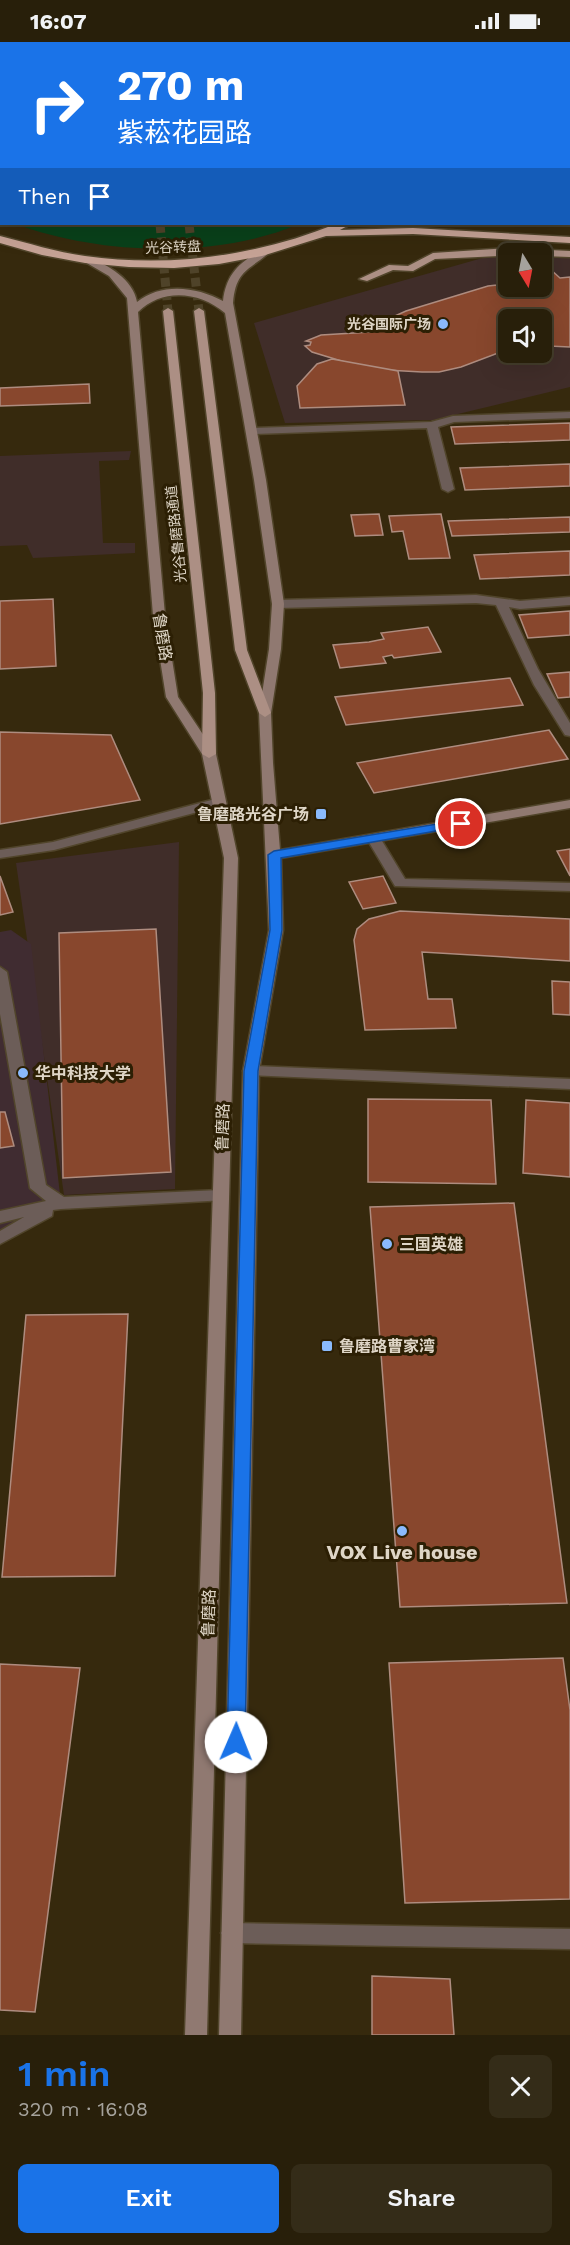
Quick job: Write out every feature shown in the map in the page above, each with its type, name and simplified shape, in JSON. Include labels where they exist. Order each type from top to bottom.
[{"type":"highway","name":"光谷转盘","points":[[0,239],[54,254],[85,259],[157,263],[194,262],[265,252],[323,234],[343,225]]},
{"type":"highway","points":[[323,234],[389,231],[570,240]]},
{"type":"main road","points":[[364,279],[392,267],[410,269],[433,256],[509,250],[570,254]]},
{"type":"main road","name":"鲁磨路","points":[[230,2035],[251,1071],[276,930],[274,855],[264,712],[275,649],[278,604],[252,431],[230,312],[229,294],[234,274],[245,262],[265,252]]},
{"type":"main road","name":"鲁磨路","points":[[85,259],[99,264],[121,280],[132,298],[159,615],[172,697],[209,754],[231,858],[196,2035]]},
{"type":"main road","points":[[134,311],[143,301],[151,297],[182,292],[213,297],[230,312]]},
{"type":"main road","name":"光谷鲁磨路通道","points":[[168,311],[209,693],[209,754]]},
{"type":"main road","points":[[199,311],[241,650],[264,712]]},
{"type":"main road","points":[[274,855],[374,840],[570,804]]},
{"type":"street","points":[[252,431],[432,425],[453,419],[570,414]]},
{"type":"street","points":[[432,425],[448,489]]},
{"type":"street","points":[[278,604],[476,599],[520,605],[570,601]]},
{"type":"street","points":[[501,603],[552,708],[570,732]]},
{"type":"street","points":[[0,854],[54,846],[219,802]]},
{"type":"street","points":[[374,840],[400,883],[570,887]]},
{"type":"street","points":[[0,972],[38,1188],[61,1203]]},
{"type":"street","points":[[251,1071],[570,1084]]},
{"type":"street","points":[[0,1217],[61,1203],[220,1196]]},
{"type":"street","points":[[0,1238],[61,1203]]},
{"type":"street","points":[[232,1933],[570,1939]]},
{"type":"shaded area","points":[[498,254],[498,297],[552,297],[552,256],[570,258],[570,387],[433,420],[285,423],[254,323]]},
{"type":"shaded area","points":[[131,451],[129,460],[99,461],[103,543],[135,543],[135,553],[33,558],[27,545],[0,546],[0,456]]},
{"type":"shaded area","points":[[179,842],[175,1189],[64,1195],[16,863]]},
{"type":"shaded area","name":"华中科技大学","points":[[11,930],[31,944],[61,1203],[0,1244],[0,932]]},
{"type":"green space","points":[[19,225],[296,225],[232,243],[195,248],[120,247],[49,234]]},
{"type":"building","name":"光谷国际广场","points":[[552,271],[560,278],[570,277],[570,347],[552,346],[552,309],[498,309],[498,353],[461,367],[439,372],[386,370],[348,363],[312,352],[305,346],[310,345],[311,342],[306,341],[321,335],[370,332],[368,328],[406,311],[498,283],[498,297],[552,297]]},
{"type":"building","points":[[332,359],[398,371],[405,405],[300,408],[297,386],[317,364]]},
{"type":"building","points":[[89,384],[90,403],[0,406],[0,388]]},
{"type":"building","points":[[570,423],[570,440],[455,444],[451,427]]},
{"type":"building","points":[[570,464],[570,486],[465,490],[460,468]]},
{"type":"building","points":[[379,514],[383,535],[355,536],[351,515]]},
{"type":"building","points":[[441,514],[450,558],[409,559],[403,531],[392,532],[389,516]]},
{"type":"building","points":[[570,517],[570,532],[452,536],[448,521]]},
{"type":"building","points":[[570,551],[570,575],[480,579],[474,555]]},
{"type":"building","points":[[53,599],[56,666],[0,669],[0,601]]},
{"type":"building","points":[[570,611],[570,635],[528,638],[519,615]]},
{"type":"building","points":[[428,627],[441,652],[394,658],[392,655],[383,657],[386,663],[340,668],[333,645],[369,642],[384,639],[381,633]]},
{"type":"building","points":[[570,672],[570,697],[558,698],[547,674]]},
{"type":"building","points":[[510,678],[523,705],[346,725],[335,697]]},
{"type":"building","points":[[549,730],[568,759],[374,793],[357,763]]},
{"type":"building","points":[[0,732],[111,735],[140,800],[0,824]]},
{"type":"building","points":[[570,849],[570,876],[557,851]]},
{"type":"building","points":[[0,876],[13,912],[0,915]]},
{"type":"building","points":[[383,876],[396,903],[363,909],[349,882]]},
{"type":"building","points":[[400,911],[570,919],[570,961],[422,952],[428,999],[452,999],[456,1028],[365,1030],[354,940],[357,929],[369,919]]},
{"type":"building","points":[[156,929],[171,1172],[63,1178],[59,933]]},
{"type":"building","points":[[552,981],[570,982],[570,1015],[553,1014]]},
{"type":"building","points":[[368,1099],[491,1100],[496,1184],[368,1182]]},
{"type":"building","points":[[526,1100],[570,1103],[570,1177],[523,1173]]},
{"type":"building","points":[[0,1112],[5,1112],[14,1146],[0,1148]]},
{"type":"building","points":[[514,1203],[567,1603],[400,1607],[370,1207]]},
{"type":"building","points":[[128,1314],[115,1576],[2,1577],[26,1315]]},
{"type":"building","points":[[563,1658],[570,1710],[570,1899],[405,1903],[389,1663]]},
{"type":"building","points":[[0,1664],[80,1668],[35,2012],[0,2010]]},
{"type":"building","points":[[372,1976],[450,1979],[454,2035],[372,2035]]},
{"type":"tunnel","points":[[160,225],[168,311]]},
{"type":"tunnel","points":[[189,225],[199,311]]},
{"type":"place","name":"光谷国际广场","points":[[443,324]]},
{"type":"place","name":"鲁磨路光谷广场","points":[[321,814]]},
{"type":"place","name":"华中科技大学","points":[[23,1073]]},
{"type":"place","name":"三国英雄","points":[[387,1244]]},
{"type":"place","name":"鲁磨路曹家湾","points":[[327,1346]]},
{"type":"place","name":"VOX Live house","points":[[402,1531]]},
{"type":"route","points":[[236,1742],[251,1071],[276,930],[274,855],[461,824]]}]
